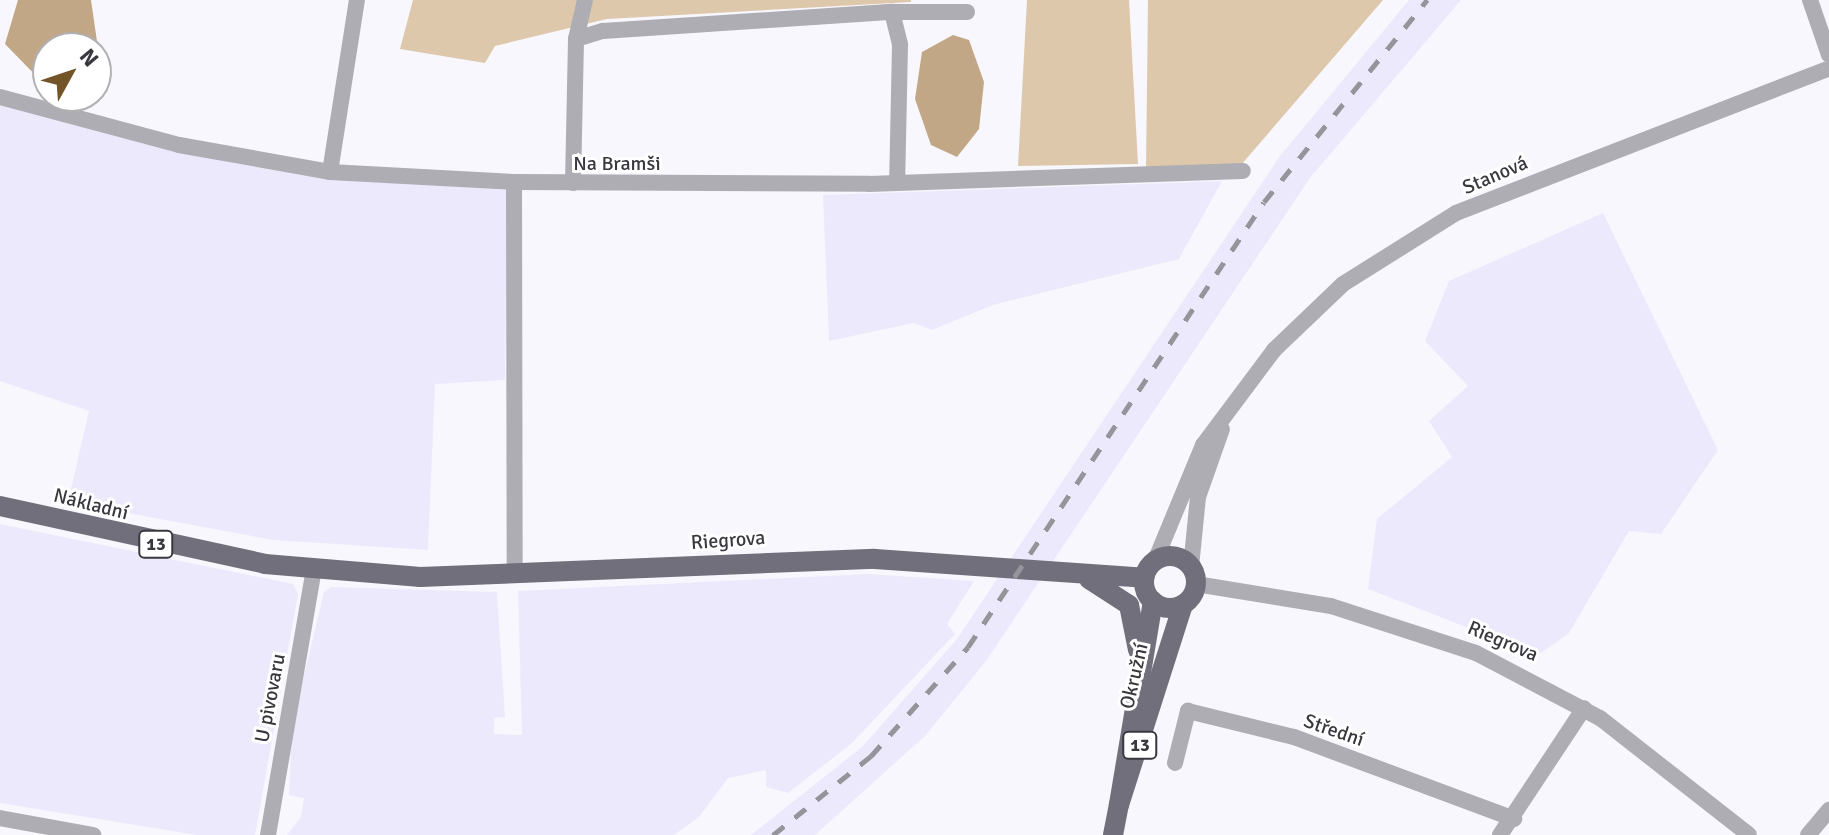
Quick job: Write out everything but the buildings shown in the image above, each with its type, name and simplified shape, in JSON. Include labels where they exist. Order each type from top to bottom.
[{"type":"main road","name":"Nákladní","points":[[0,506],[151,543],[314,569]]},
{"type":"main road","name":"13","points":[[1150,570],[1176,557],[1194,575],[1183,605]]},
{"type":"main road","name":"Riegrova","points":[[314,569],[515,575],[875,559],[1067,571],[1150,570]]},
{"type":"main road","points":[[1150,570],[1153,601],[1183,605]]},
{"type":"main road","name":"13","points":[[1067,571],[1115,591],[1133,612],[1139,649],[1132,722]]},
{"type":"main road","name":"Okružní","points":[[1113,835],[1153,601]]},
{"type":"main road","name":"Okružní","points":[[1119,805],[1183,605]]},
{"type":"street","points":[[330,172],[357,0]]},
{"type":"street","points":[[573,183],[576,39],[585,0]]},
{"type":"street","points":[[1810,0],[1829,55]]},
{"type":"street","points":[[576,39],[603,31],[892,12],[967,12]]},
{"type":"street","points":[[892,12],[900,45],[897,183]]},
{"type":"street","name":"Stanová","points":[[1150,570],[1192,462],[1231,405],[1320,302],[1456,213],[1829,68]]},
{"type":"street","name":"Na Bramši","points":[[0,97],[179,145],[330,172],[514,182],[897,183],[1243,171]]},
{"type":"street","points":[[514,182],[515,575]]},
{"type":"street","name":"Stanová","points":[[1194,575],[1198,497],[1231,405]]},
{"type":"street","name":"U pivovaru","points":[[268,835],[314,569]]},
{"type":"street","name":"Riegrova","points":[[1194,575],[1331,606],[1476,653],[1584,708],[1749,835]]},
{"type":"street","points":[[1500,835],[1514,819],[1584,708]]},
{"type":"street","name":"Střední","points":[[1175,763],[1188,711],[1294,737],[1514,819]]},
{"type":"street","points":[[1808,835],[1829,810]]},
{"type":"street","points":[[0,818],[93,835]]},
{"type":"shaded area","points":[[18,0],[91,0],[96,32],[32,32],[32,72],[5,44]]},
{"type":"shaded area","points":[[413,0],[911,2],[607,19],[495,46],[485,63],[400,49]]},
{"type":"shaded area","points":[[1027,0],[1129,0],[1138,164],[1018,166]]},
{"type":"shaded area","points":[[1148,0],[1383,0],[1241,165],[1146,170]]},
{"type":"shaded area","points":[[1409,0],[1461,0],[1310,178],[986,661],[925,736],[815,835],[751,835],[862,747],[957,639],[1280,156]]},
{"type":"shaded area","points":[[953,35],[969,40],[984,82],[979,129],[957,157],[931,145],[915,99],[922,52]]},
{"type":"shaded area","points":[[0,104],[145,144],[337,179],[507,190],[505,380],[435,384],[428,550],[273,540],[68,502],[89,411],[0,381]]},
{"type":"shaded area","points":[[1222,181],[1179,259],[993,305],[932,330],[913,323],[829,341],[823,195]]},
{"type":"shaded area","points":[[1603,213],[1718,450],[1661,534],[1629,531],[1569,633],[1538,655],[1368,589],[1377,519],[1452,457],[1429,421],[1468,386],[1425,341],[1449,281]]},
{"type":"shaded area","points":[[0,524],[293,584],[298,594],[255,835],[197,835],[0,803]]},
{"type":"shaded area","points":[[868,574],[974,581],[947,624],[955,634],[851,744],[788,793],[766,787],[766,770],[728,778],[699,817],[674,835],[287,835],[301,817],[304,798],[289,795],[292,727],[324,592],[331,587],[497,592],[505,717],[494,718],[494,734],[522,735],[518,591]]},
{"type":"railway","points":[[773,835],[871,756],[968,647],[1264,202],[1427,0]]}]
